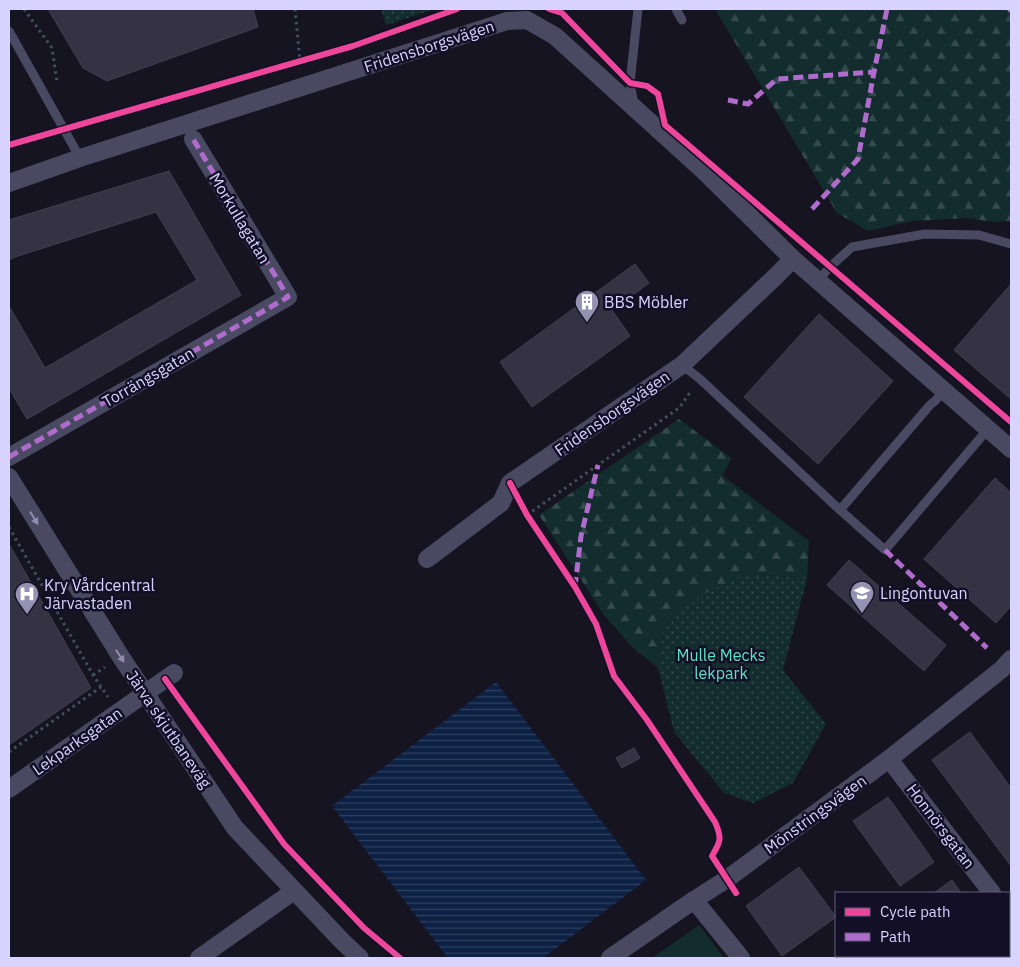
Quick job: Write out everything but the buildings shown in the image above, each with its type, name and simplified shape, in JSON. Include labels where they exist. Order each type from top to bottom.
[{"type":"street","name":"Fridensborgsvägen","points":[[12,180],[508,21],[527,20],[556,36],[704,171],[794,259],[1011,449]]},
{"type":"street","name":"Morkullagatan","points":[[193,139],[288,297]]},
{"type":"street","name":"Fridensborgsvägen","points":[[428,560],[501,503],[510,483],[682,365],[794,259]]},
{"type":"street","name":"Torrängsgatan","points":[[9,457],[288,297]]},
{"type":"street","name":"Järva skjutbaneväg","points":[[9,476],[121,657],[235,828],[360,958]]},
{"type":"street","name":"Mönstringsvägen","points":[[610,958],[727,879],[889,759],[1002,670],[1011,659]]},
{"type":"street","name":"Lekparksgatan","points":[[9,789],[174,673]]},
{"type":"street","name":"Honnörsgatan","points":[[889,759],[991,892]]},
{"type":"street","points":[[199,958],[294,891]]},
{"type":"street","points":[[694,900],[741,958]]},
{"type":"lane","points":[[635,107],[630,83],[638,9]]},
{"type":"lane","points":[[676,9],[682,20]]},
{"type":"lane","points":[[9,31],[80,158]]},
{"type":"lane","points":[[818,280],[830,266],[852,247],[925,234],[979,235],[1011,244]]},
{"type":"lane","points":[[682,365],[700,379],[885,550],[988,429]]},
{"type":"lane","points":[[840,510],[944,391]]},
{"type":"path","points":[[24,9],[52,48],[58,87]]},
{"type":"path","points":[[295,9],[300,61]]},
{"type":"path","points":[[290,63],[308,58]]},
{"type":"path","points":[[527,515],[678,408]]},
{"type":"path","points":[[510,483],[532,523]]},
{"type":"path","points":[[9,528],[93,675],[118,711]]},
{"type":"path","points":[[9,752],[101,687]]},
{"type":"green space","points":[[381,9],[435,9],[386,25]]},
{"type":"green space","points":[[715,9],[1011,9],[1011,221],[993,222],[967,218],[912,221],[868,231],[837,213]]},
{"type":"green space","points":[[679,419],[731,458],[723,476],[809,541],[807,579],[749,573],[664,627],[658,668],[632,647],[604,615],[539,515]]},
{"type":"green space","name":"Mulle Mecks lekpark","points":[[749,573],[807,579],[783,670],[826,724],[793,783],[753,803],[724,793],[674,732],[658,668],[664,627],[701,595]]},
{"type":"green space","points":[[699,925],[724,958],[652,958]]},
{"type":"water","points":[[496,682],[646,880],[543,958],[448,958],[332,806]]},
{"type":"marked path","points":[[812,209],[858,159],[887,9]]},
{"type":"marked path","points":[[728,100],[748,104],[777,79],[874,72]]},
{"type":"marked path","points":[[9,457],[288,297],[193,139]]},
{"type":"marked path","points":[[575,587],[581,536],[598,465]]},
{"type":"marked path","points":[[885,550],[987,648]]},
{"type":"cycle path","points":[[9,145],[353,46],[457,9]]},
{"type":"cycle path","points":[[549,9],[562,13],[630,83],[647,86],[658,94],[665,125],[1011,422]]},
{"type":"cycle path","points":[[510,483],[527,515],[575,587],[596,624],[614,676],[647,720],[715,822],[720,839],[712,856],[736,893]]},
{"type":"cycle path","points":[[165,679],[284,844],[364,928],[400,958]]},
{"type":"place","name":"BBS Möbler","points":[[587,323]]},
{"type":"place","name":"Lingontuvan","points":[[862,614]]},
{"type":"place","name":"Kry Vårdcentral Järvastaden","points":[[27,615]]}]
